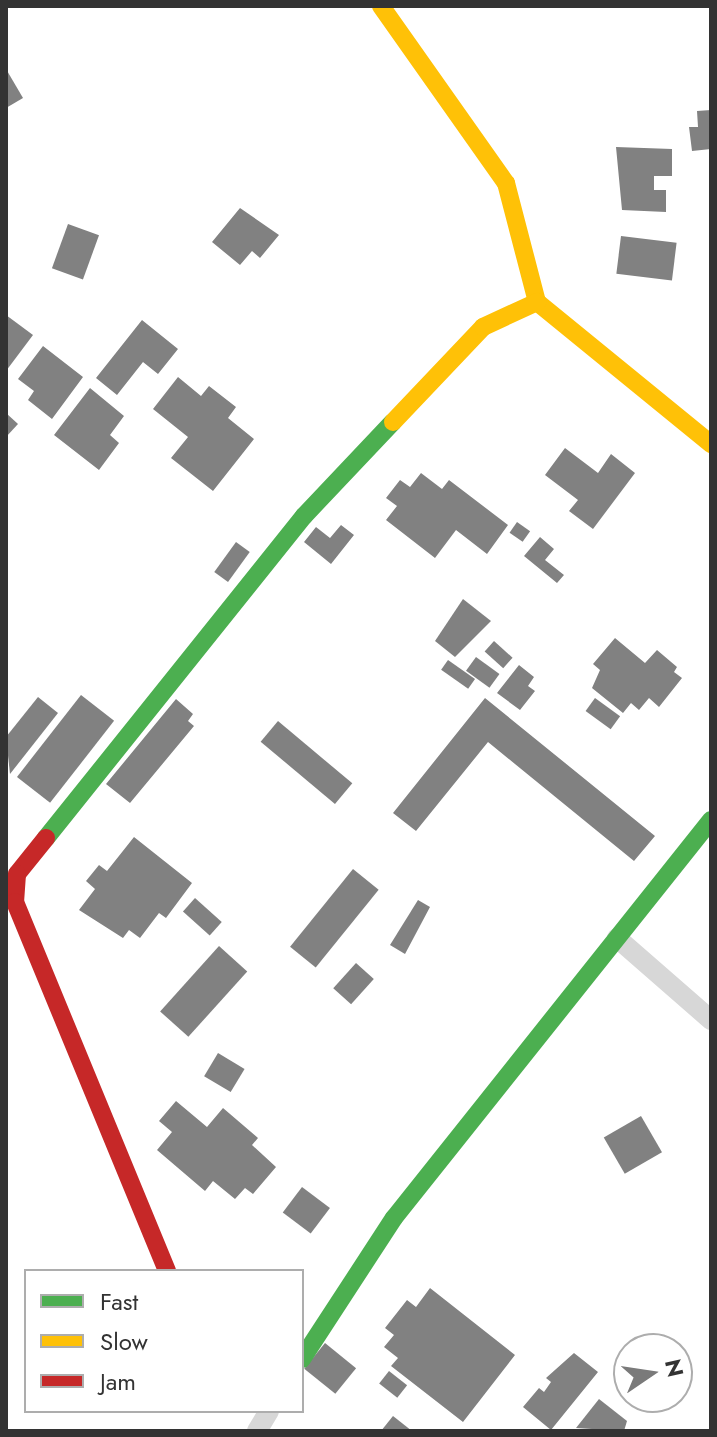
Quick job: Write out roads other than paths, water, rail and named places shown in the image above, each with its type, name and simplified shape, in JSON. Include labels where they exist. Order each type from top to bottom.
[{"type":"street","points":[[381,6],[473,128],[506,183],[537,302],[711,444]]},
{"type":"street","points":[[166,1269],[15,902],[17,874],[304,516],[483,327],[537,302]]},
{"type":"street","points":[[304,1356],[394,1218],[711,820]]},
{"type":"street","points":[[617,938],[711,1020]]},
{"type":"street","points":[[257,1431],[268,1413]]}]
